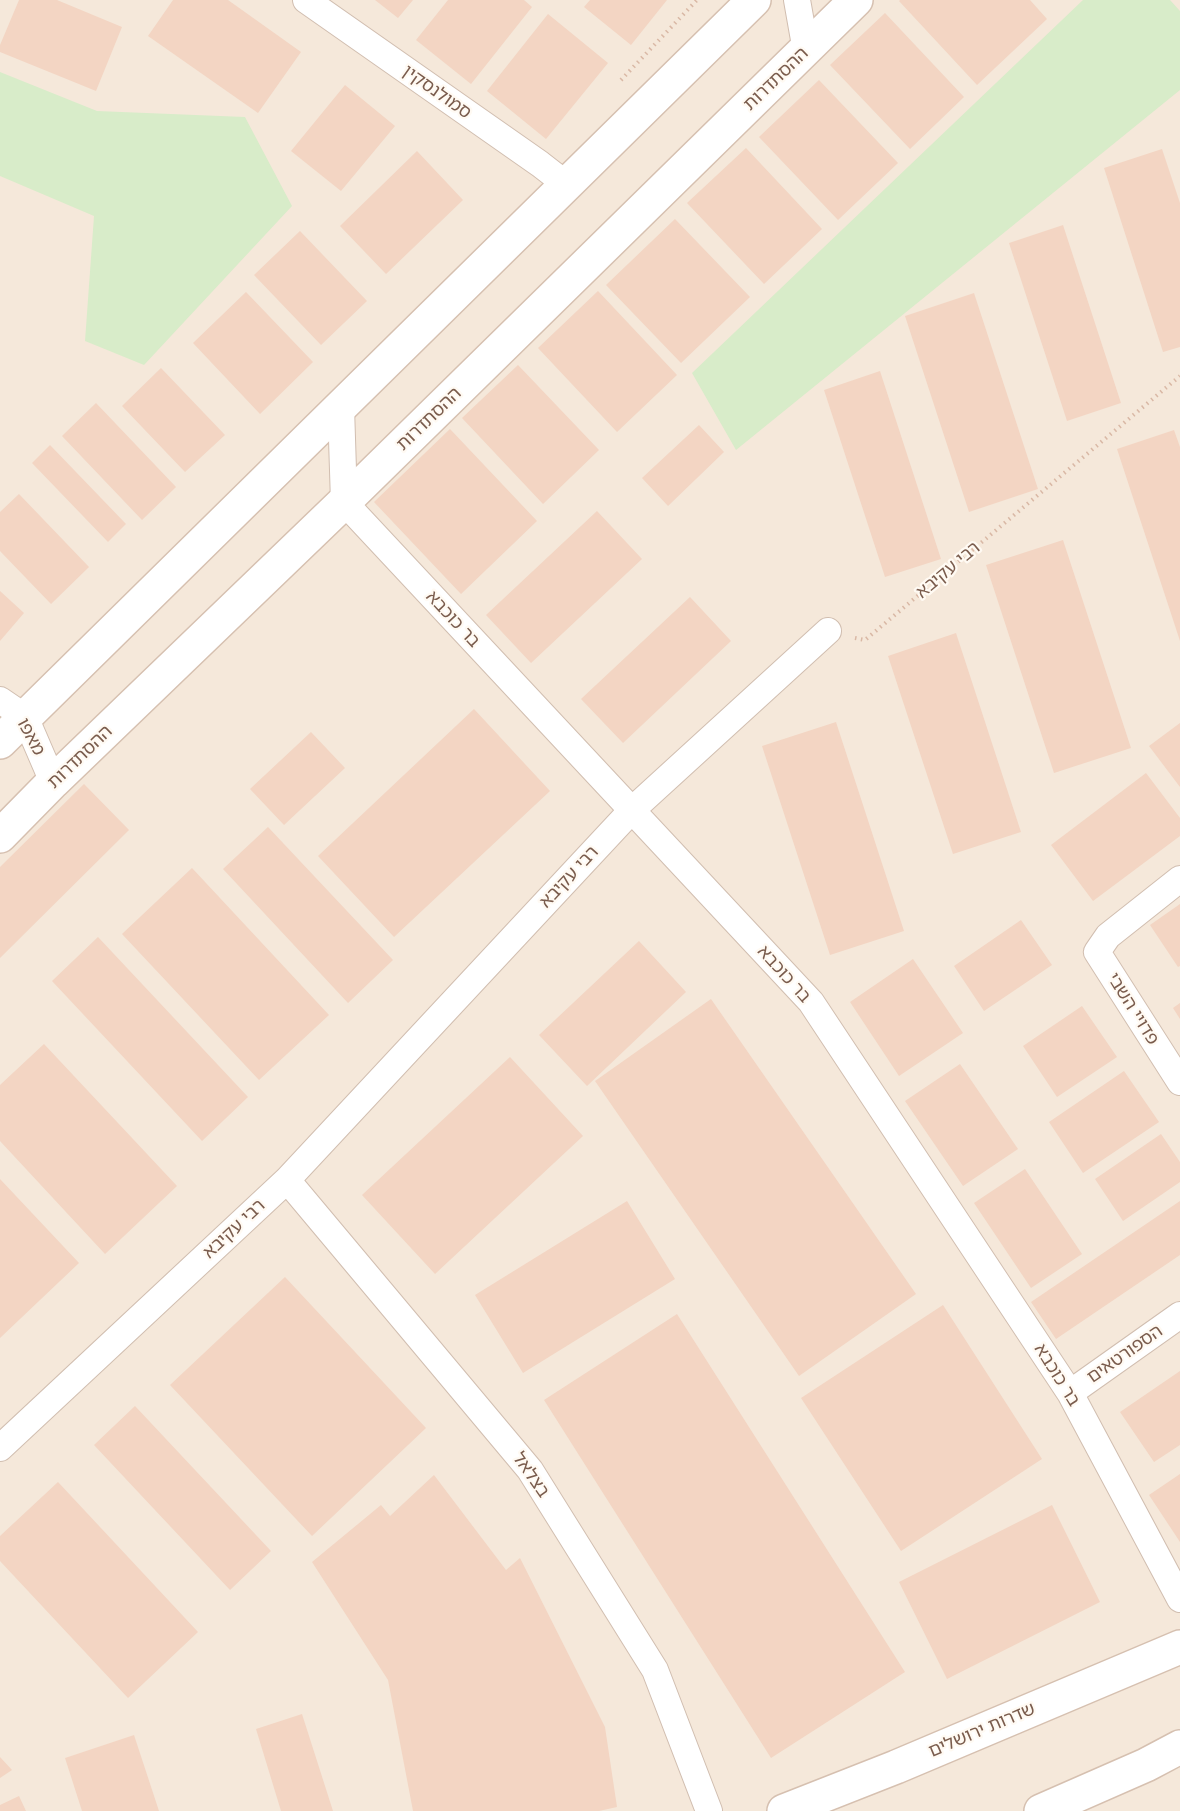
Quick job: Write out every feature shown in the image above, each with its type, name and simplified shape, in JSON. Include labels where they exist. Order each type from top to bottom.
[{"type":"street","name":"סמולנסקין","points":[[306,0],[567,185]]},
{"type":"street","points":[[0,742],[12,708],[342,406],[754,0]]},
{"type":"street","points":[[797,0],[806,51]]},
{"type":"street","name":"ההסתדרות","points":[[0,836],[856,0]]},
{"type":"street","points":[[342,406],[344,502]]},
{"type":"street","name":"בר כוכבא","points":[[344,502],[811,1002],[1070,1393],[1180,1599]]},
{"type":"street","name":"רבי עקיבא","points":[[0,1448],[287,1180],[632,810],[828,632]]},
{"type":"street","name":"מאפו","points":[[12,708],[53,782]]},
{"type":"street","name":"פדויי השבי","points":[[1180,879],[1108,936],[1097,952],[1180,1082]]},
{"type":"street","name":"בצלאל","points":[[287,1180],[530,1470],[655,1670],[709,1811]]},
{"type":"street","name":"הספורטאים","points":[[1070,1393],[1180,1315]]},
{"type":"street","name":"שדרות ירושלים","points":[[783,1811],[907,1762],[1180,1647]]},
{"type":"street","points":[[1041,1811],[1146,1765],[1180,1747]]},
{"type":"path","name":"רבי עקיבא","points":[[828,632],[865,640],[1180,376]]},
{"type":"shaded area","points":[[0,0],[1180,0],[1180,1811],[0,1811]]},
{"type":"green space","points":[[1083,0],[1170,0],[1180,11],[1180,90],[736,450],[692,373]]},
{"type":"green space","points":[[0,72],[97,111],[245,117],[292,206],[144,365],[85,341],[94,216],[0,176]]},
{"type":"building","points":[[19,0],[57,0],[122,27],[96,91],[0,52],[0,45]]},
{"type":"building","points":[[173,0],[228,0],[301,52],[258,113],[148,36]]},
{"type":"building","points":[[375,0],[413,0],[398,18]]},
{"type":"building","points":[[448,0],[524,0],[532,7],[471,84],[416,40]]},
{"type":"building","points":[[590,0],[667,0],[631,45],[584,7]]},
{"type":"building","points":[[900,0],[1030,0],[1047,19],[977,85]]},
{"type":"building","points":[[885,13],[964,97],[910,149],[830,65]]},
{"type":"building","points":[[548,14],[608,63],[546,139],[487,91]]},
{"type":"building","points":[[819,80],[898,163],[838,220],[759,137]]},
{"type":"building","points":[[345,85],[395,126],[341,191],[291,151]]},
{"type":"building","points":[[746,148],[822,229],[764,284],[687,203]]},
{"type":"building","points":[[1162,149],[1180,203],[1180,347],[1163,352],[1104,168]]},
{"type":"building","points":[[417,151],[463,200],[386,274],[340,226]]},
{"type":"building","points":[[675,219],[750,297],[681,363],[606,285]]},
{"type":"building","points":[[1063,225],[1121,403],[1067,421],[1009,243]]},
{"type":"building","points":[[300,231],[367,301],[321,345],[254,275]]},
{"type":"building","points":[[598,291],[677,375],[617,432],[538,348]]},
{"type":"building","points":[[246,292],[313,362],[260,414],[193,343]]},
{"type":"building","points":[[974,293],[1038,489],[969,512],[905,316]]},
{"type":"building","points":[[518,365],[599,450],[543,504],[462,418]]},
{"type":"building","points":[[161,368],[225,435],[185,472],[122,406]]},
{"type":"building","points":[[880,371],[941,559],[885,577],[824,390]]},
{"type":"building","points":[[96,403],[176,487],[142,520],[62,436]]},
{"type":"building","points":[[699,425],[724,452],[668,506],[642,478]]},
{"type":"building","points":[[450,429],[537,521],[461,594],[374,502]]},
{"type":"building","points":[[1174,430],[1180,447],[1180,641],[1117,449]]},
{"type":"building","points":[[50,445],[126,524],[108,542],[32,463]]},
{"type":"building","points":[[19,494],[89,567],[51,604],[0,551],[0,512]]},
{"type":"building","points":[[597,511],[642,559],[531,663],[486,615]]},
{"type":"building","points":[[1063,540],[1131,748],[1054,773],[986,565]]},
{"type":"building","points":[[0,591],[24,613],[0,641]]},
{"type":"building","points":[[690,597],[731,641],[623,743],[581,699]]},
{"type":"building","points":[[956,633],[1021,832],[953,854],[888,656]]},
{"type":"building","points":[[474,709],[550,791],[394,937],[318,856]]},
{"type":"building","points":[[836,722],[904,931],[830,955],[762,746]]},
{"type":"building","points":[[1180,723],[1180,787],[1149,746]]},
{"type":"building","points":[[311,732],[345,768],[284,825],[250,789]]},
{"type":"building","points":[[1146,773],[1180,818],[1180,836],[1093,901],[1051,845]]},
{"type":"building","points":[[84,784],[129,830],[0,958],[0,867]]},
{"type":"building","points":[[268,827],[393,960],[348,1003],[223,869]]},
{"type":"building","points":[[192,868],[329,1015],[259,1080],[122,934]]},
{"type":"building","points":[[1180,904],[1180,966],[1178,967],[1150,925]]},
{"type":"building","points":[[1021,920],[1052,965],[984,1011],[954,966]]},
{"type":"building","points":[[98,937],[248,1097],[202,1141],[52,981]]},
{"type":"building","points":[[639,941],[686,992],[587,1086],[539,1035]]},
{"type":"building","points":[[913,959],[963,1033],[899,1076],[850,1002]]},
{"type":"building","points":[[711,999],[916,1294],[799,1376],[595,1081]]},
{"type":"building","points":[[1180,1003],[1180,1019],[1173,1008]]},
{"type":"building","points":[[1082,1006],[1117,1057],[1057,1097],[1023,1046]]},
{"type":"building","points":[[44,1044],[177,1186],[105,1254],[0,1141],[0,1085]]},
{"type":"building","points":[[510,1057],[583,1136],[435,1274],[362,1195]]},
{"type":"building","points":[[960,1064],[1018,1149],[963,1186],[905,1101]]},
{"type":"building","points":[[1124,1071],[1159,1122],[1083,1173],[1049,1122]]},
{"type":"building","points":[[1161,1134],[1180,1162],[1180,1182],[1123,1221],[1095,1179]]},
{"type":"building","points":[[1025,1169],[1082,1254],[1031,1288],[974,1203]]},
{"type":"building","points":[[0,1179],[79,1263],[0,1338]]},
{"type":"building","points":[[627,1201],[675,1279],[523,1373],[475,1295]]},
{"type":"building","points":[[1180,1201],[1180,1255],[1056,1339],[1031,1302]]},
{"type":"building","points":[[285,1277],[426,1428],[312,1536],[170,1385]]},
{"type":"building","points":[[943,1305],[1042,1459],[901,1551],[801,1398]]},
{"type":"building","points":[[677,1314],[905,1672],[771,1758],[544,1400]]},
{"type":"building","points":[[1180,1371],[1180,1445],[1154,1462],[1120,1412]]},
{"type":"building","points":[[135,1406],[271,1551],[230,1590],[94,1445]]},
{"type":"building","points":[[1180,1474],[1180,1542],[1149,1495]]},
{"type":"building","points":[[434,1475],[506,1570],[520,1558],[605,1727],[617,1807],[599,1811],[413,1811],[388,1680],[312,1562],[381,1505],[390,1516]]},
{"type":"building","points":[[58,1482],[198,1632],[128,1698],[0,1561],[0,1536]]},
{"type":"building","points":[[1052,1505],[1100,1602],[947,1679],[899,1582]]},
{"type":"building","points":[[302,1714],[333,1811],[281,1811],[256,1729]]},
{"type":"building","points":[[134,1735],[159,1811],[82,1811],[65,1758]]},
{"type":"building","points":[[0,1757],[12,1770],[0,1778]]},
{"type":"building","points":[[19,1796],[26,1811],[0,1811],[0,1805]]}]
